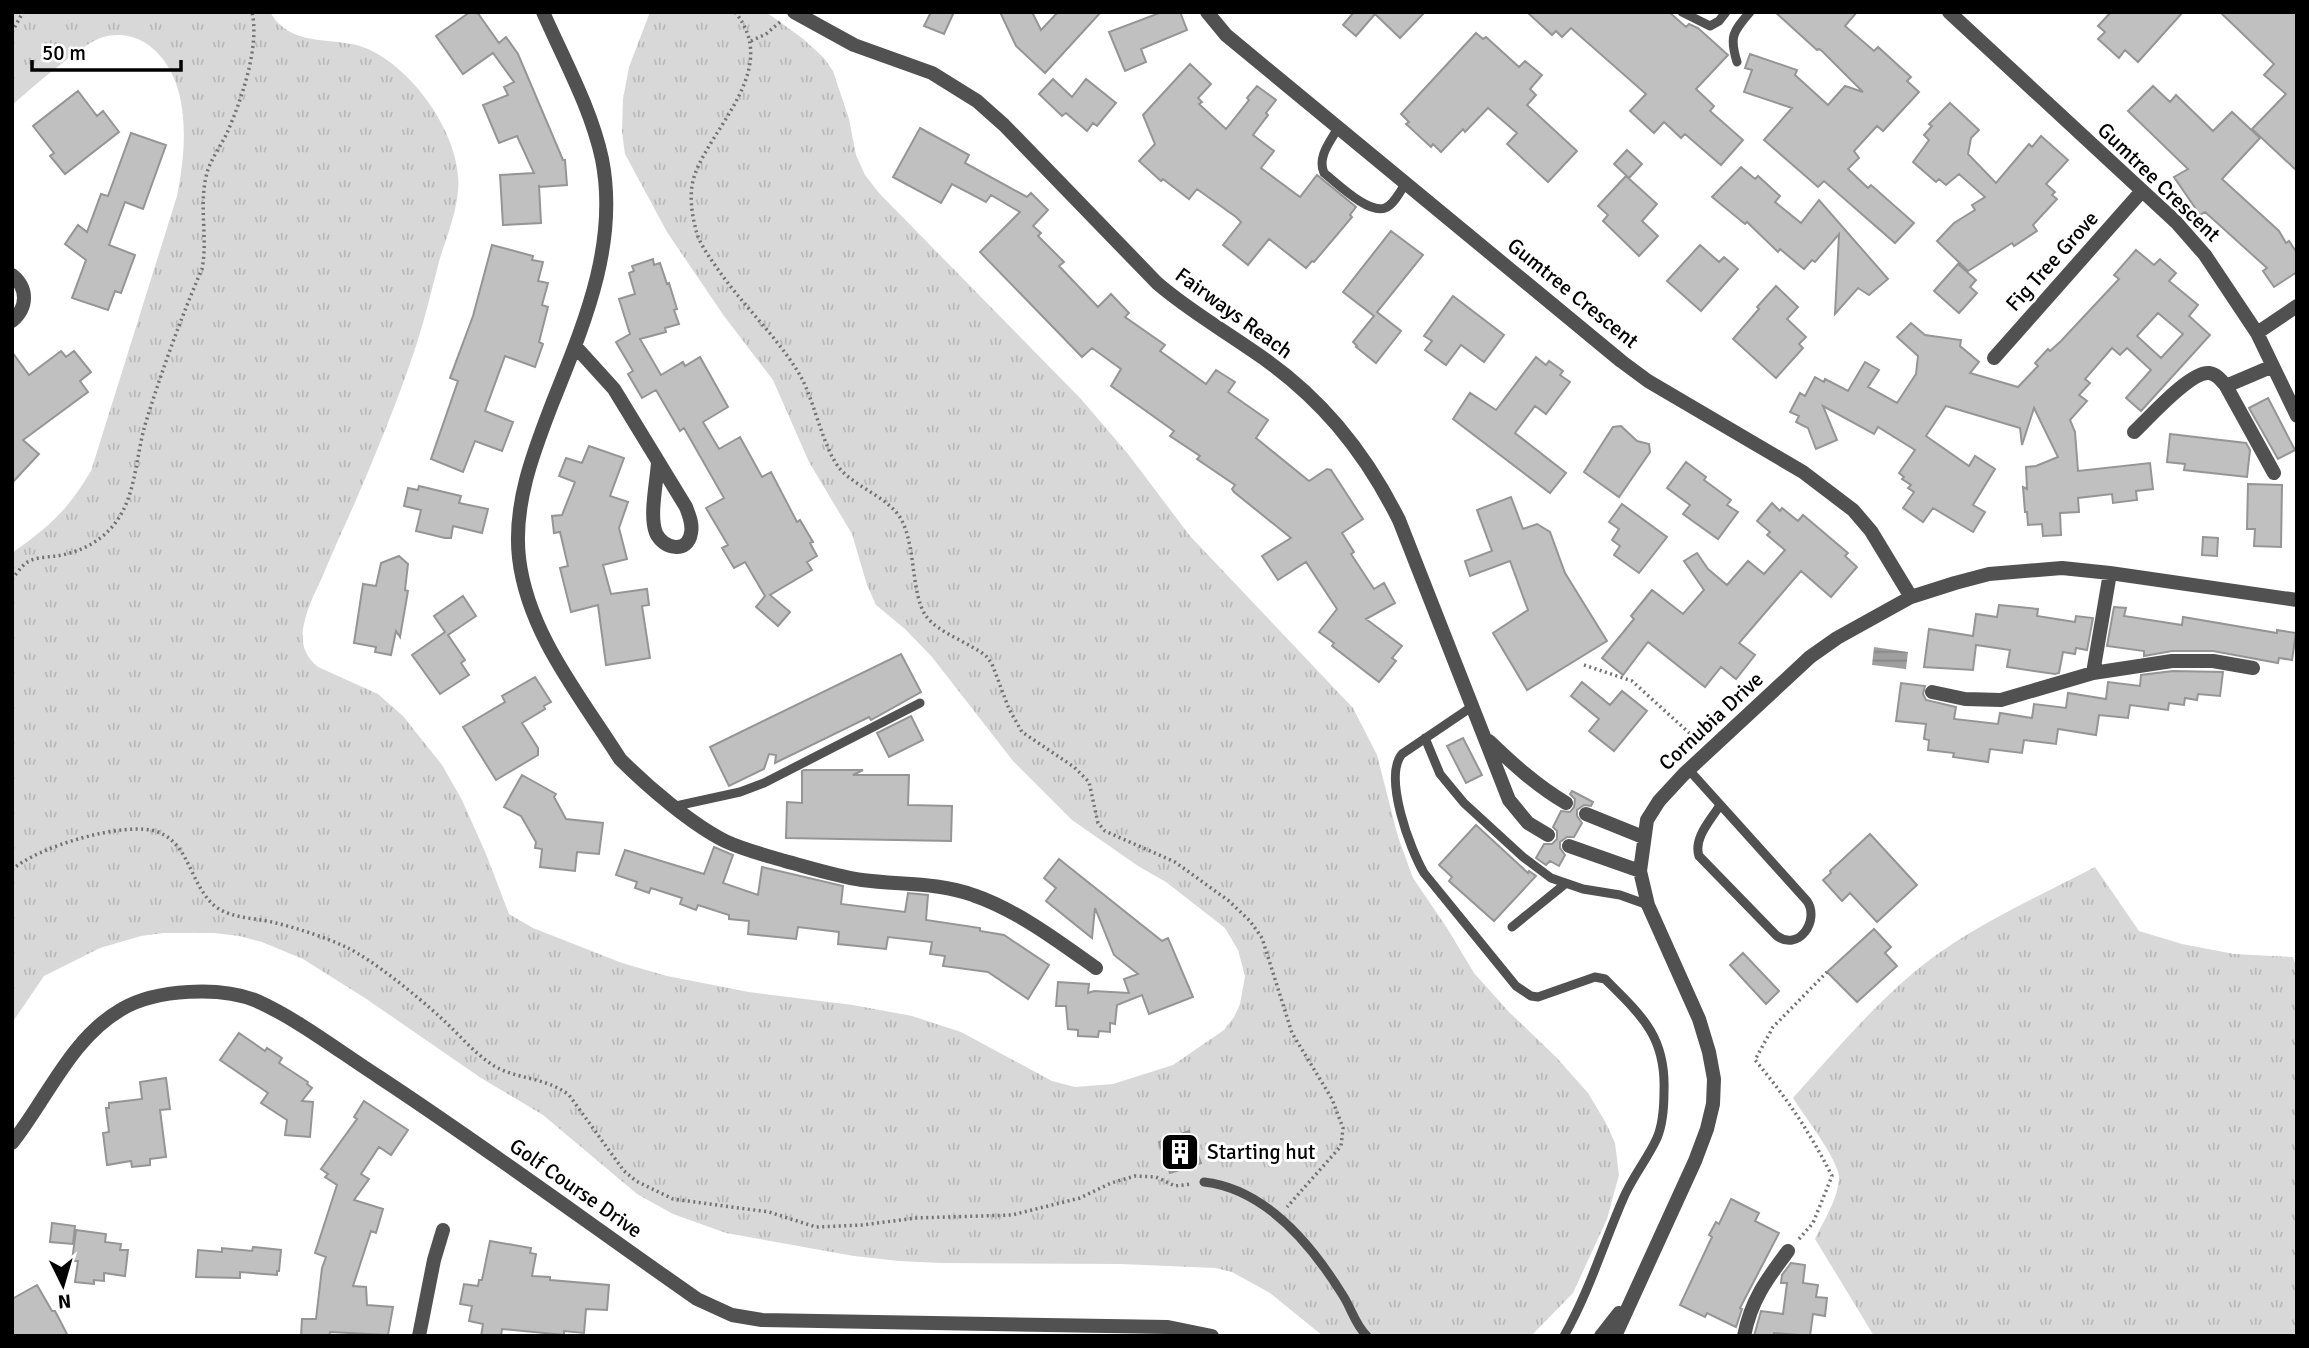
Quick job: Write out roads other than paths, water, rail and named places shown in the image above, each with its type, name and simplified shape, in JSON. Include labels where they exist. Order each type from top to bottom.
[{"type":"street","points":[[543,12],[590,119],[607,192],[607,224],[603,257],[575,346],[528,471],[518,519],[519,558],[540,634],[620,759],[706,830],[742,848],[850,878],[949,888],[973,895],[1000,907],[1057,940],[1096,968]]},
{"type":"street","name":"Gumtree Crescent","points":[[1207,12],[1226,35],[1630,367],[1803,472],[1853,510],[1871,531],[1911,597]]},
{"type":"street","name":"Gumtree Crescent","points":[[1949,12],[2176,222],[2205,255],[2257,332],[2297,416]]},
{"type":"street","name":"Fairways Reach","points":[[789,16],[854,45],[932,73],[977,101],[1004,125],[1157,283],[1185,306],[1255,352],[1304,390],[1357,447],[1379,480],[1404,532],[1509,800],[1528,823],[1548,835]]},
{"type":"street","name":"Fig Tree Grove","points":[[1994,358],[2141,192]]},
{"type":"street","points":[[12,275],[20,282],[25,299],[23,308],[12,321]]},
{"type":"street","points":[[2257,332],[2297,306]]},
{"type":"street","points":[[575,346],[614,389],[659,463],[685,507],[691,520],[691,534],[687,542],[680,547],[662,543],[656,531],[654,516],[659,463]]},
{"type":"street","points":[[2227,386],[2273,366]]},
{"type":"street","points":[[2134,432],[2192,378],[2209,373],[2218,376],[2227,386],[2274,473]]},
{"type":"street","name":"Cornubia Drive","points":[[1615,1336],[1630,1298],[1695,1161],[1713,1104],[1714,1079],[1709,1052],[1648,905],[1640,872],[1647,820],[1659,801],[1810,657],[1837,638],[1911,597],[1989,575],[2062,568],[2297,600]]},
{"type":"street","points":[[2093,673],[2110,573]]},
{"type":"street","points":[[1932,692],[1965,699],[2001,700],[2093,673],[2189,659],[2253,668]]},
{"type":"street","name":"Fairways Reach","points":[[1486,738],[1516,768],[1548,793],[1566,803]]},
{"type":"street","points":[[1586,814],[1643,837]]},
{"type":"street","points":[[1569,846],[1640,872]]},
{"type":"street","name":"Golf Course Drive","points":[[12,1143],[74,1054],[101,1023],[124,1007],[143,1000],[178,993],[214,991],[255,1001],[307,1031],[416,1101],[697,1299],[732,1315],[773,1320],[1168,1327],[1212,1336]]},
{"type":"street","points":[[419,1336],[434,1260],[443,1230]]},
{"type":"street","points":[[1744,1336],[1748,1314],[1762,1285],[1788,1251]]},
{"type":"street","name":"Cornubia Drive","points":[[1601,1336],[1630,1298]]},
{"type":"lane","points":[[1682,12],[1710,26],[1719,21],[1726,12]]},
{"type":"lane","points":[[1737,62],[1732,36],[1750,12]]},
{"type":"lane","points":[[1338,128],[1322,158],[1324,173],[1374,209],[1384,209],[1391,205],[1406,183]]},
{"type":"lane","points":[[676,806],[740,792],[764,783],[920,704]]},
{"type":"lane","points":[[1473,706],[1402,754],[1394,773],[1395,788],[1412,847],[1424,873],[1516,986],[1531,996],[1538,997],[1595,977],[1605,979],[1647,1022],[1656,1038],[1664,1063],[1664,1105],[1658,1136],[1633,1178],[1591,1281],[1564,1336]]},
{"type":"lane","points":[[1425,738],[1440,774],[1464,803],[1523,857],[1551,878],[1565,884],[1620,895],[1648,905]]},
{"type":"lane","points":[[1689,770],[1811,906],[1810,922],[1802,937],[1790,942],[1777,936],[1699,856],[1699,838],[1720,805]]},
{"type":"lane","points":[[1512,927],[1565,884]]},
{"type":"lane","points":[[1204,1182],[1224,1184],[1243,1191],[1280,1217],[1309,1248],[1343,1294],[1367,1336]]},
{"type":"place","name":"Starting hut","points":[[1180,1152]]}]
